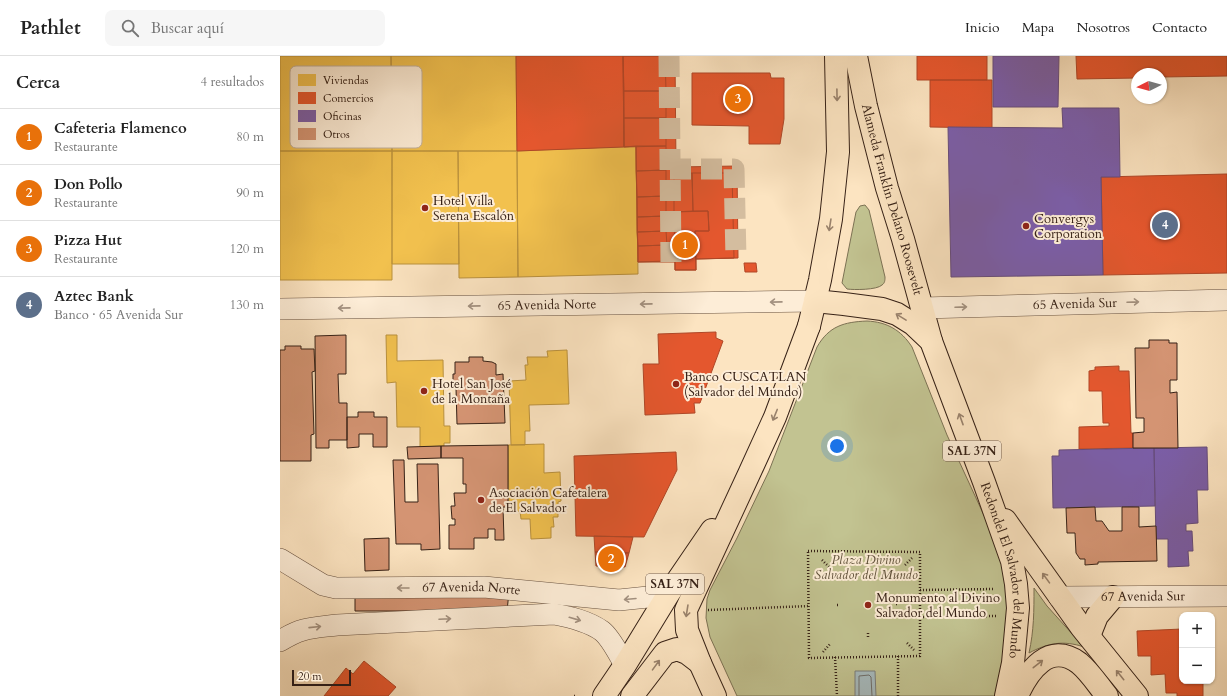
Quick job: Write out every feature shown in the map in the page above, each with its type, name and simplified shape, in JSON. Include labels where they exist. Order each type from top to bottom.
[{"type":"main road","points":[[814,301],[831,219],[838,152],[836,56]]},
{"type":"main road","name":"Alameda Franklin Delano Roosevelt","points":[[856,56],[860,81],[881,166],[931,341]]},
{"type":"main road","name":"SAL 37N","points":[[715,696],[687,630],[686,610],[774,417],[808,326],[814,301]]},
{"type":"main road","name":"Redondel El Salvador del Mundo","points":[[814,301],[882,309],[897,314],[913,324],[931,341],[1012,561],[1018,608],[1013,663],[1006,696]]},
{"type":"main road","name":"SAL 37N","points":[[604,696],[625,665],[669,593],[749,474]]},
{"type":"main road","points":[[989,497],[1088,636],[1137,696]]},
{"type":"main road","points":[[1088,636],[1097,616],[1113,597]]},
{"type":"main road","points":[[632,696],[665,653],[677,649],[687,653],[700,663]]},
{"type":"main road","points":[[1017,696],[1033,668],[1046,658],[1056,656],[1064,656],[1078,663],[1090,674],[1107,696]]},
{"type":"street","name":"65 Avenida Sur","points":[[922,308],[1227,300]]},
{"type":"street","name":"65 Avenida Norte","points":[[280,308],[814,301]]},
{"type":"street","name":"67 Avenida Norte","points":[[280,559],[323,585],[336,588],[484,587],[619,600],[669,593]]},
{"type":"street","name":"67 Avenida Sur","points":[[1059,597],[1227,596]]},
{"type":"street","name":"67 Avenida Norte","points":[[280,641],[303,628],[337,624],[554,614],[584,622],[603,631],[616,648],[625,665]]},
{"type":"path","points":[[808,551],[920,552],[920,590],[920,656],[809,658],[808,551]]},
{"type":"path","points":[[905,565],[912,558]]},
{"type":"path","points":[[822,560],[829,567]]},
{"type":"path","points":[[920,590],[996,589]]},
{"type":"path","points":[[706,610],[809,606]]},
{"type":"path","points":[[920,617],[1004,616]]},
{"type":"path","points":[[907,643],[914,650]]},
{"type":"path","points":[[823,652],[830,644]]},
{"type":"path","points":[[898,656],[898,696]]},
{"type":"path","points":[[835,657],[837,696]]},
{"type":"green space","points":[[865,205],[869,210],[885,281],[879,287],[871,289],[847,289],[842,283],[856,212],[860,206]]},
{"type":"green space","name":"Plaza Divino Salvador del Mundo","points":[[867,321],[881,323],[893,328],[908,341],[912,347],[947,435],[999,548],[1011,603],[997,696],[737,696],[710,637],[706,618],[707,599],[710,590],[769,471],[817,347],[827,334],[838,326]]},
{"type":"green space","points":[[1034,588],[1047,606],[1084,647],[1062,643],[1049,645],[1029,653],[1033,628]]},
{"type":"water","points":[[855,671],[875,671],[876,696],[855,696]]},
{"type":"building: Viviendas","points":[[280,56],[391,56],[391,66],[290,66],[290,148],[392,148],[392,151],[280,151]]},
{"type":"building: Viviendas","points":[[391,56],[516,56],[517,151],[392,151],[392,148],[422,148],[422,66],[391,66]]},
{"type":"building: Viviendas","points":[[636,146],[638,274],[518,277],[517,151]]},
{"type":"building: Viviendas","points":[[280,151],[392,151],[392,280],[280,280]]},
{"type":"building: Viviendas","name":"Hotel Villa Serena Escalón","points":[[392,151],[458,151],[459,264],[392,264]]},
{"type":"building: Viviendas","points":[[458,151],[517,151],[518,277],[459,278]]},
{"type":"building: Viviendas","points":[[386,335],[397,335],[397,361],[443,360],[444,426],[450,426],[450,443],[444,443],[444,446],[420,447],[420,427],[397,427],[396,382],[387,383]]},
{"type":"building: Viviendas","points":[[567,350],[569,404],[529,405],[530,431],[525,431],[525,445],[511,445],[509,381],[526,380],[525,365],[528,365],[527,357],[548,357],[547,351]]},
{"type":"building: Viviendas","name":"Asociación Cafetalera de El Salvador","points":[[544,444],[544,473],[560,472],[561,501],[558,502],[558,517],[553,517],[554,527],[551,527],[551,538],[531,539],[530,519],[521,519],[520,511],[509,512],[508,445]]},
{"type":"building: Comercios","points":[[516,56],[623,56],[624,147],[517,151]]},
{"type":"building: Comercios","points":[[623,56],[675,56],[676,167],[737,166],[738,258],[696,259],[696,270],[675,270],[675,262],[638,262],[636,146],[624,147]]},
{"type":"building: Comercios","points":[[623,56],[665,56],[666,91],[624,91]]},
{"type":"building: Comercios","points":[[917,56],[987,56],[987,80],[917,80]]},
{"type":"building: Comercios","points":[[1076,56],[1227,56],[1227,76],[1167,77],[1167,68],[1131,68],[1131,78],[1077,79]]},
{"type":"building: Comercios","points":[[692,73],[770,73],[771,78],[784,78],[784,119],[780,144],[749,144],[749,126],[692,125]]},
{"type":"building: Comercios","points":[[930,80],[992,80],[992,128],[930,127]]},
{"type":"building: Comercios","points":[[624,91],[666,91],[666,118],[624,118]]},
{"type":"building: Comercios","points":[[624,118],[666,118],[666,146],[624,147]]},
{"type":"building: Comercios","points":[[636,146],[666,146],[666,170],[636,171]]},
{"type":"building: Comercios","points":[[666,170],[666,196],[637,197],[636,171]]},
{"type":"building: Comercios","points":[[692,173],[732,173],[734,258],[696,259],[695,231],[709,231],[708,211],[693,211]]},
{"type":"building: Comercios","points":[[692,173],[693,211],[674,212],[674,174]]},
{"type":"building: Comercios","points":[[1227,174],[1227,273],[1103,275],[1101,177]]},
{"type":"building: Comercios","points":[[666,196],[666,216],[637,217],[637,197]]},
{"type":"building: Comercios","points":[[708,211],[709,231],[695,231],[696,270],[675,270],[674,212]]},
{"type":"building: Comercios","points":[[666,216],[666,231],[637,232],[637,217]]},
{"type":"building: Comercios","points":[[666,231],[667,245],[638,246],[637,232]]},
{"type":"building: Comercios","points":[[667,245],[667,261],[638,262],[638,246]]},
{"type":"building: Comercios","points":[[744,263],[756,263],[757,272],[745,272]]},
{"type":"building: Comercios","name":"Banco CUSCATLAN (Salvador del Mundo)","points":[[716,332],[716,338],[723,341],[700,403],[694,403],[695,413],[645,415],[643,364],[659,364],[658,334]]},
{"type":"building: Comercios","points":[[1119,366],[1119,371],[1129,371],[1131,433],[1133,433],[1133,448],[1079,449],[1079,427],[1109,426],[1109,423],[1103,423],[1102,391],[1089,391],[1089,371],[1095,370],[1095,367]]},
{"type":"building: Comercios","points":[[676,452],[677,470],[644,537],[576,536],[574,456]]},
{"type":"building: Comercios","points":[[594,536],[633,537],[629,553],[595,552]]},
{"type":"building: Comercios","points":[[595,552],[629,553],[625,567],[596,566]]},
{"type":"building: Comercios","points":[[1179,629],[1179,684],[1203,684],[1203,696],[1177,696],[1177,693],[1166,693],[1165,674],[1151,675],[1151,656],[1138,656],[1137,631]]},
{"type":"building: Comercios","points":[[364,661],[396,687],[388,696],[324,696],[346,668],[353,674]]},
{"type":"building: Oficinas","points":[[993,56],[1059,56],[1058,107],[993,107]]},
{"type":"building: Oficinas","name":"Convergys Corporation","points":[[1062,108],[1119,108],[1120,177],[1101,177],[1103,275],[951,277],[948,127],[1063,128]]},
{"type":"building: Oficinas","points":[[1207,447],[1208,490],[1197,490],[1198,523],[1186,524],[1186,531],[1192,531],[1193,551],[1188,551],[1189,566],[1168,567],[1168,539],[1156,539],[1154,448]]},
{"type":"building: Oficinas","points":[[1154,448],[1155,506],[1053,508],[1052,456],[1059,456],[1059,450]]},
{"type":"building: Otros","points":[[346,335],[346,374],[338,374],[339,403],[347,403],[347,440],[329,440],[329,448],[316,448],[315,336]]},
{"type":"building: Otros","points":[[1149,340],[1169,340],[1169,343],[1177,343],[1177,380],[1170,380],[1170,393],[1177,392],[1178,448],[1133,448],[1133,433],[1144,432],[1144,418],[1136,418],[1135,348],[1149,348]]},
{"type":"building: Otros","points":[[285,346],[301,346],[301,349],[314,349],[315,371],[312,372],[314,434],[311,435],[311,461],[280,461],[280,350],[285,350]]},
{"type":"building: Otros","points":[[469,357],[483,357],[483,361],[496,364],[496,375],[503,374],[505,423],[457,424],[456,388],[453,388],[455,362],[469,362]]},
{"type":"building: Otros","points":[[358,412],[374,412],[374,417],[387,417],[387,447],[373,447],[373,434],[359,434],[359,447],[347,448],[347,417],[358,417]]},
{"type":"building: Otros","name":"Asociación Cafetalera de El Salvador","points":[[508,445],[508,507],[503,507],[504,540],[495,540],[495,529],[488,529],[488,538],[474,538],[474,549],[449,549],[449,525],[455,525],[455,519],[452,519],[451,506],[455,506],[454,493],[466,493],[466,484],[463,484],[463,458],[441,458],[441,446]]},
{"type":"building: Otros","points":[[441,446],[441,458],[408,459],[407,447]]},
{"type":"building: Otros","points":[[393,460],[404,460],[405,502],[418,502],[417,464],[438,464],[440,549],[421,550],[421,544],[396,544]]},
{"type":"building: Otros","points":[[1095,507],[1096,521],[1102,521],[1109,531],[1122,531],[1122,507],[1139,507],[1139,527],[1156,526],[1157,561],[1098,562],[1098,564],[1085,565],[1085,559],[1080,559],[1076,553],[1075,533],[1067,533],[1066,508]]},
{"type":"building: Otros","points":[[389,538],[389,570],[365,571],[364,539]]},
{"type":"building: Otros","points":[[509,592],[507,611],[355,611],[355,594]]},
{"type":"tunnel","points":[[669,56],[671,262]]},
{"type":"tunnel","points":[[670,169],[734,169],[736,258]]},
{"type":"place","name":"Pizza Hut","points":[[738,99]]},
{"type":"place","name":"Hotel Villa Serena Escalón","points":[[425,208]]},
{"type":"place","name":"Aztec Bank","points":[[1165,225]]},
{"type":"place","name":"Convergys Corporation","points":[[1026,226]]},
{"type":"place","name":"Cafeteria Flamenco","points":[[685,245]]},
{"type":"place","name":"Banco CUSCATLAN (Salvador del Mundo)","points":[[676,384]]},
{"type":"place","name":"Hotel San José de la Montaña","points":[[424,391]]},
{"type":"place","name":"Asociación Cafetalera de El Salvador","points":[[481,500]]},
{"type":"place","name":"Don Pollo","points":[[611,559]]},
{"type":"place","name":"Monumento al Divino Salvador del Mundo","points":[[868,605]]}]
